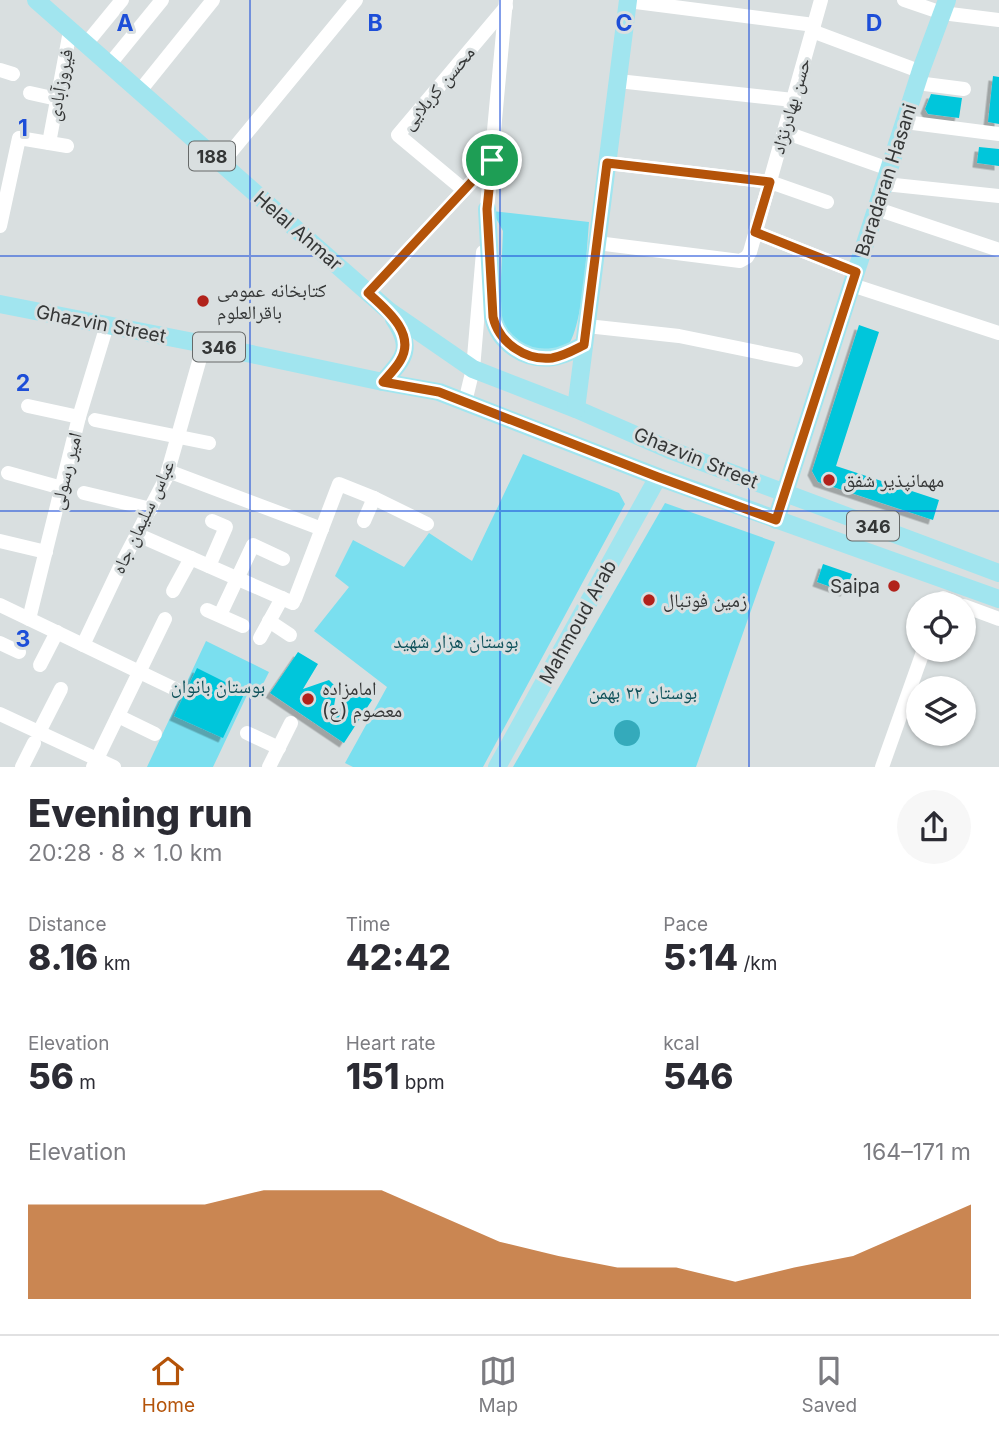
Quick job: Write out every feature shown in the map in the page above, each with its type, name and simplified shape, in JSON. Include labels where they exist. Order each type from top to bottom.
[{"type":"main road","points":[[576,409],[628,0]]},
{"type":"main road","name":"Helal Ahmar","points":[[46,3],[70,31],[389,312],[473,369]]},
{"type":"main road","name":"Baradaran Hasani","points":[[776,520],[919,77],[945,6]]},
{"type":"main road","points":[[487,209],[493,317],[503,339],[514,348],[552,358],[584,345]]},
{"type":"main road","name":"Ghazvin Street","points":[[0,304],[439,392],[658,477],[999,599]]},
{"type":"main road","name":"188","points":[[383,382],[401,360],[405,348],[404,335],[389,312]]},
{"type":"main road","name":"Ghazvin Street","points":[[473,369],[576,409],[670,450],[999,573]]},
{"type":"main road","name":"Mahmoud Arab","points":[[497,767],[658,477]]},
{"type":"street","points":[[86,44],[122,0]]},
{"type":"street","points":[[109,65],[162,0]]},
{"type":"street","points":[[139,92],[213,0]]},
{"type":"street","points":[[221,164],[356,0]]},
{"type":"street","points":[[628,0],[813,28],[919,71],[919,77],[964,89]]},
{"type":"street","name":"حسن بهادرنژاد","points":[[597,243],[740,261],[747,257],[821,0]]},
{"type":"street","points":[[904,0],[945,6],[999,20]]},
{"type":"street","points":[[465,402],[473,369],[506,3]]},
{"type":"street","name":"محسن کربلایی","points":[[464,190],[398,135],[506,3]]},
{"type":"street","name":"فیروزآبادی","points":[[0,226],[19,138],[49,143],[70,31]]},
{"type":"street","points":[[618,81],[793,100]]},
{"type":"street","points":[[30,93],[57,99]]},
{"type":"street","points":[[905,122],[999,134]]},
{"type":"street","points":[[784,132],[887,177],[999,197]]},
{"type":"street","points":[[49,143],[67,146]]},
{"type":"street","points":[[368,293],[492,160]]},
{"type":"street","points":[[607,163],[770,182],[827,202]]},
{"type":"street","points":[[877,209],[999,250]]},
{"type":"street","points":[[755,232],[854,279],[999,333]]},
{"type":"street","name":"امیر رسولی","points":[[29,619],[79,417],[107,324]]},
{"type":"street","points":[[587,326],[679,336],[796,360]]},
{"type":"street","name":"عباس سلیمان جاه","points":[[83,645],[169,471],[204,344]]},
{"type":"street","points":[[28,406],[79,417]]},
{"type":"street","points":[[95,420],[209,443]]},
{"type":"street","points":[[169,471],[322,529]]},
{"type":"street","points":[[8,473],[62,488]]},
{"type":"street","points":[[260,638],[269,621],[290,600],[339,484],[427,524]]},
{"type":"street","points":[[84,493],[151,509]]},
{"type":"street","points":[[364,521],[374,498]]},
{"type":"street","points":[[209,566],[219,524]]},
{"type":"street","points":[[136,534],[290,600]]},
{"type":"street","points":[[0,541],[46,552]]},
{"type":"street","points":[[243,626],[213,612],[237,579],[253,545],[282,559]]},
{"type":"street","points":[[173,591],[191,558]]},
{"type":"street","points":[[0,606],[177,690]]},
{"type":"street","points":[[976,610],[999,619]]},
{"type":"street","points":[[95,763],[165,619]]},
{"type":"street","points":[[269,621],[290,635]]},
{"type":"street","points":[[40,665],[57,632]]},
{"type":"street","points":[[0,643],[19,653]]},
{"type":"street","points":[[882,767],[919,662]]},
{"type":"street","points":[[22,767],[61,689]]},
{"type":"street","points":[[0,714],[36,737],[95,763],[114,767]]},
{"type":"street","points":[[118,716],[155,734]]},
{"type":"street","points":[[269,767],[291,723]]},
{"type":"street","points":[[247,733],[278,748]]},
{"type":"green space","points":[[492,211],[589,222],[580,309],[571,340],[565,348],[551,351],[522,348],[499,323],[503,231]]},
{"type":"green space","name":"بوستان هزار شهید","points":[[523,454],[619,493],[625,504],[483,767],[353,767],[345,763],[387,687],[314,631],[349,587],[335,576],[353,540],[404,567],[429,533],[472,561]]},
{"type":"green space","name":"بوستان ۲۲ بهمن","points":[[665,503],[775,542],[696,767],[513,767]]},
{"type":"green space","name":"بوستان بانوان","points":[[206,641],[269,672],[257,696],[249,691],[213,767],[147,767]]},
{"type":"shaded area","points":[[627,720],[636,724],[640,733],[636,742],[627,746],[618,742],[614,733],[618,724]]},
{"type":"building","points":[[993,76],[999,77],[999,124],[988,122]]},
{"type":"building","points":[[931,94],[962,98],[959,118],[928,114],[925,109]]},
{"type":"building","points":[[979,147],[999,149],[999,166],[977,163]]},
{"type":"building","points":[[859,325],[879,332],[836,466],[939,500],[933,520],[818,482],[812,471]]},
{"type":"building","points":[[823,564],[852,574],[845,592],[817,582]]},
{"type":"building","name":"امامزاده معصوم (ع)","points":[[298,652],[318,664],[303,689],[329,680],[337,688],[331,724],[356,688],[372,700],[344,743],[270,693]]},
{"type":"building","points":[[197,668],[245,692],[223,738],[174,716]]},
{"type":"place","name":"کتابخانه عمومی باقرالعلوم","points":[[203,301]]},
{"type":"place","name":"مهمانپذیر شفق","points":[[829,480]]},
{"type":"place","name":"Saipa","points":[[894,586]]},
{"type":"place","name":"زمین فوتبال","points":[[649,600]]},
{"type":"place","name":"امامزاده معصوم (ع)","points":[[308,699]]},
{"type":"route","points":[[492,160],[487,209],[493,317],[503,339],[514,348],[529,354],[552,358],[584,345],[607,163],[770,182],[755,232],[856,272],[776,520],[439,392],[383,382],[404,354],[404,335],[389,312],[368,293],[492,160]]}]
